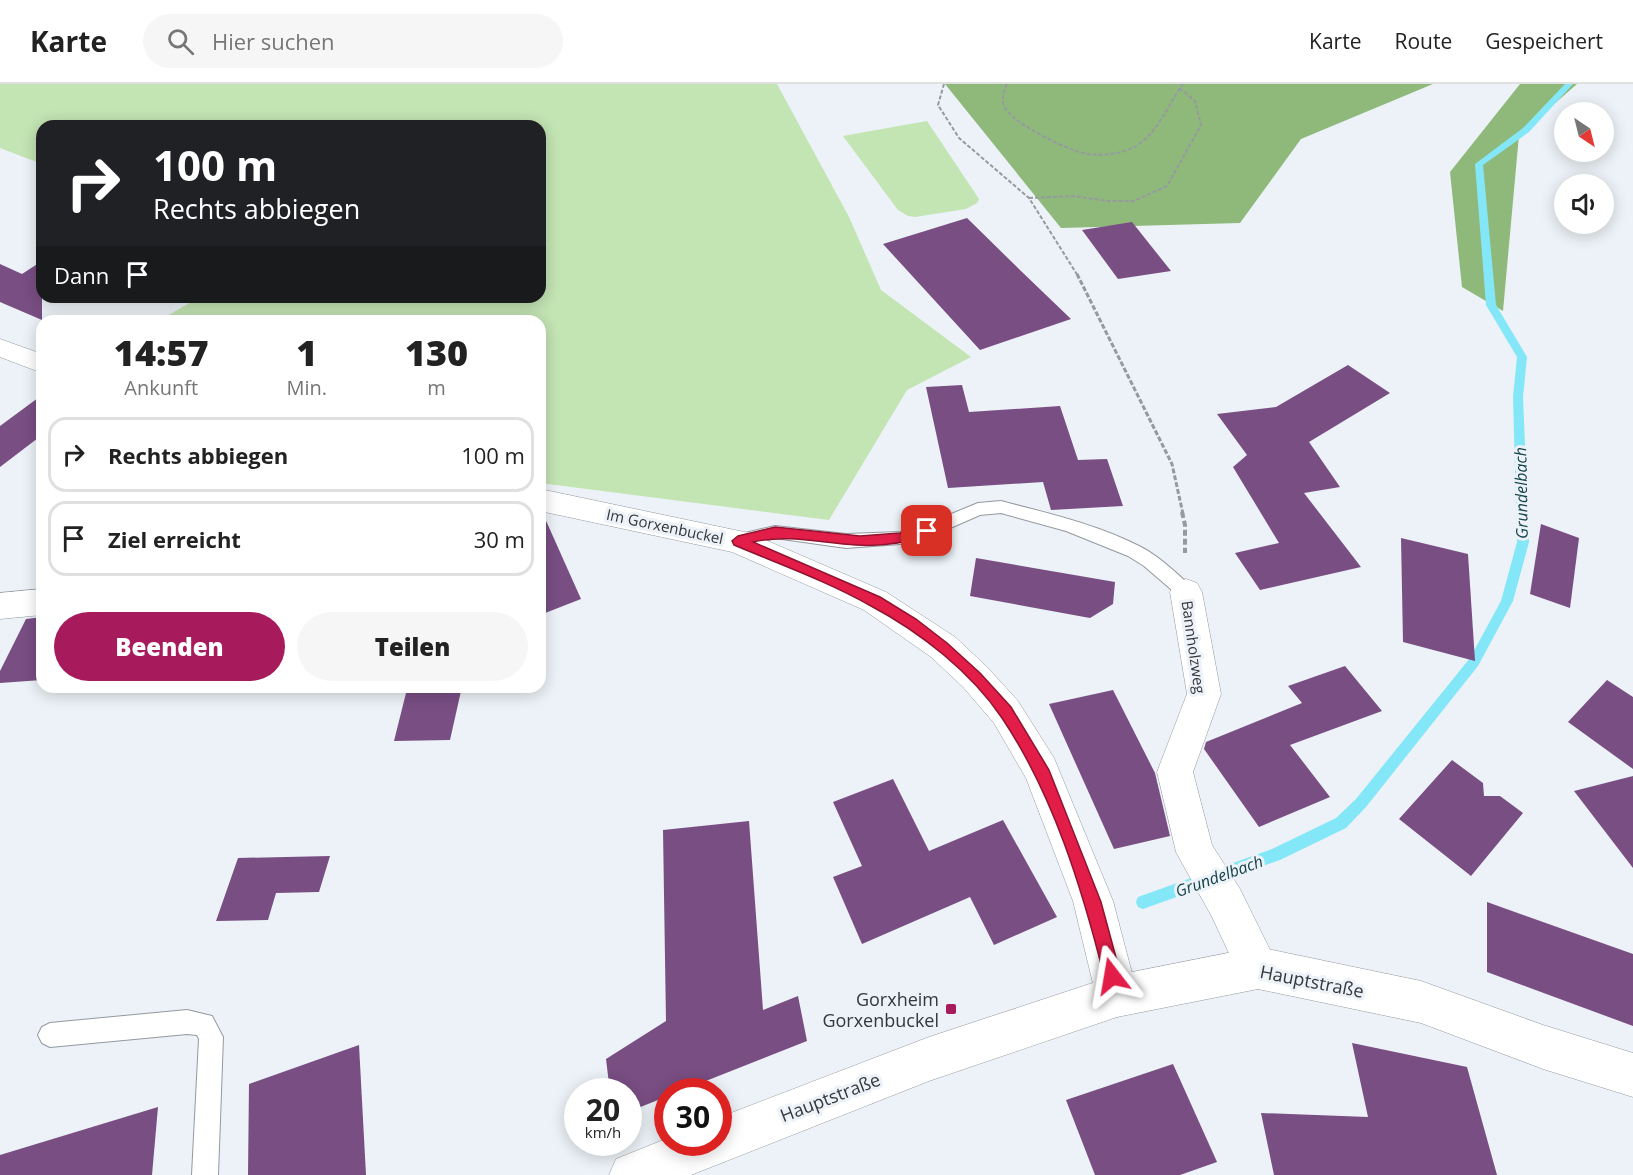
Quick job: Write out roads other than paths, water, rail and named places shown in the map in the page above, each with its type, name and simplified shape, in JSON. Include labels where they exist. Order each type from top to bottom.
[{"type":"street","points":[[0,347],[36,362]]},
{"type":"street","name":"Im Gorxenbuckel","points":[[546,504],[738,541],[875,601],[911,623],[943,647],[975,677],[1006,712],[1041,770],[1093,902],[1117,996]]},
{"type":"street","name":"Bannholzweg","points":[[1186,592],[1204,694],[1176,772],[1195,852],[1226,903],[1258,968]]},
{"type":"street","points":[[0,606],[36,603]]},
{"type":"street","name":"Hauptstraße","points":[[732,1136],[929,1059],[1117,996],[1258,968],[1421,1002],[1544,1047],[1633,1075]]},
{"type":"street","points":[[632,1175],[681,1156]]},
{"type":"lane","points":[[738,541],[775,532],[846,541],[900,538],[927,531],[978,510],[1001,507],[1070,526],[1130,549],[1150,561],[1186,592]]},
{"type":"lane","points":[[50,1035],[187,1022],[204,1024],[211,1037],[206,1175]]},
{"type":"waterway","name":"Grundelbach","points":[[1143,902],[1275,855],[1341,823],[1361,803],[1474,662],[1507,601],[1523,542],[1518,397],[1522,357],[1491,305],[1479,164],[1526,130],[1569,84]]},
{"type":"place","name":"Gorxheim Gorxenbuckel","points":[[951,1009]]}]
